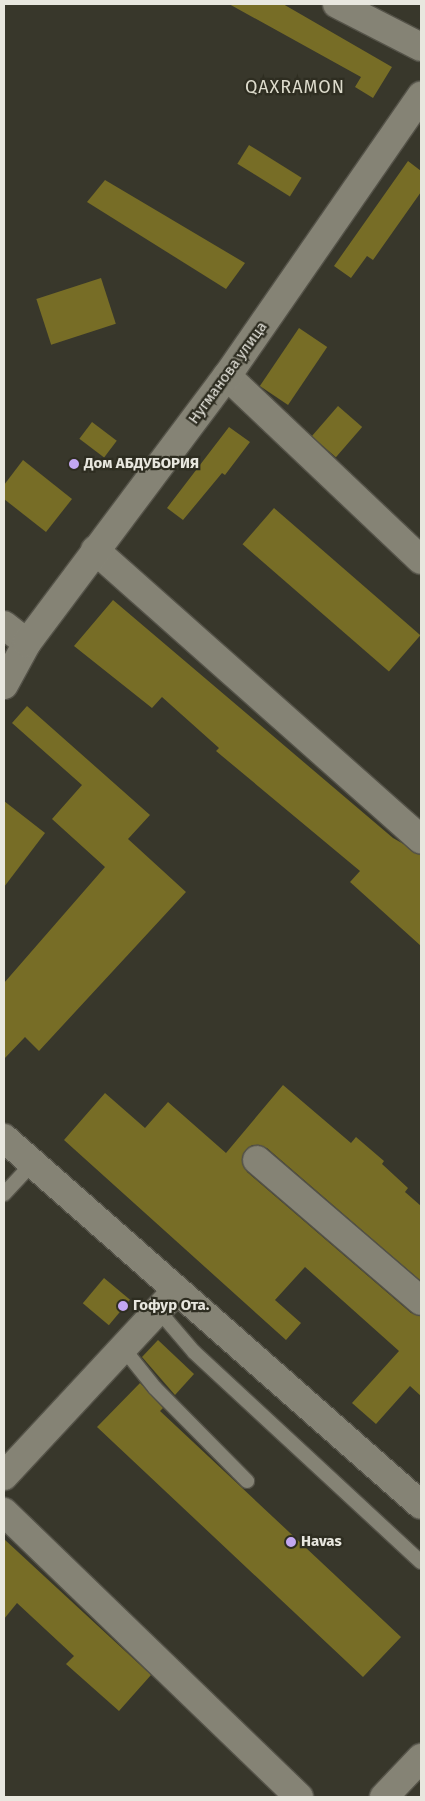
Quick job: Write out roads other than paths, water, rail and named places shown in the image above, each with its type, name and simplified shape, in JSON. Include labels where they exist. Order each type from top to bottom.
[{"type":"street","points":[[337,4],[421,47]]},
{"type":"street","name":"Нугманова улица","points":[[4,685],[27,643],[227,376],[421,96]]},
{"type":"street","points":[[227,376],[421,560]]},
{"type":"street","points":[[95,550],[421,838]]},
{"type":"street","points":[[4,624],[27,643]]},
{"type":"street","name":"Нугманова улица","points":[[4,662],[27,643]]},
{"type":"street","points":[[4,1138],[167,1301],[421,1505]]},
{"type":"street","points":[[257,1160],[421,1301]]},
{"type":"street","points":[[4,1476],[167,1301]]},
{"type":"street","points":[[4,1512],[299,1797]]},
{"type":"street","points":[[384,1797],[421,1758]]},
{"type":"lane","points":[[4,1194],[32,1164]]},
{"type":"lane","points":[[167,1301],[194,1352],[421,1562]]},
{"type":"lane","points":[[123,1348],[155,1388],[247,1481]]},
{"type":"place","name":"Дом АБДУБОРИЯ","points":[[74,464]]},
{"type":"place","name":"Гофур Ота.","points":[[123,1306]]},
{"type":"place","name":"Havas","points":[[291,1542]]},
{"type":"district","name":"QAXRAMON","points":[[295,87]]}]
